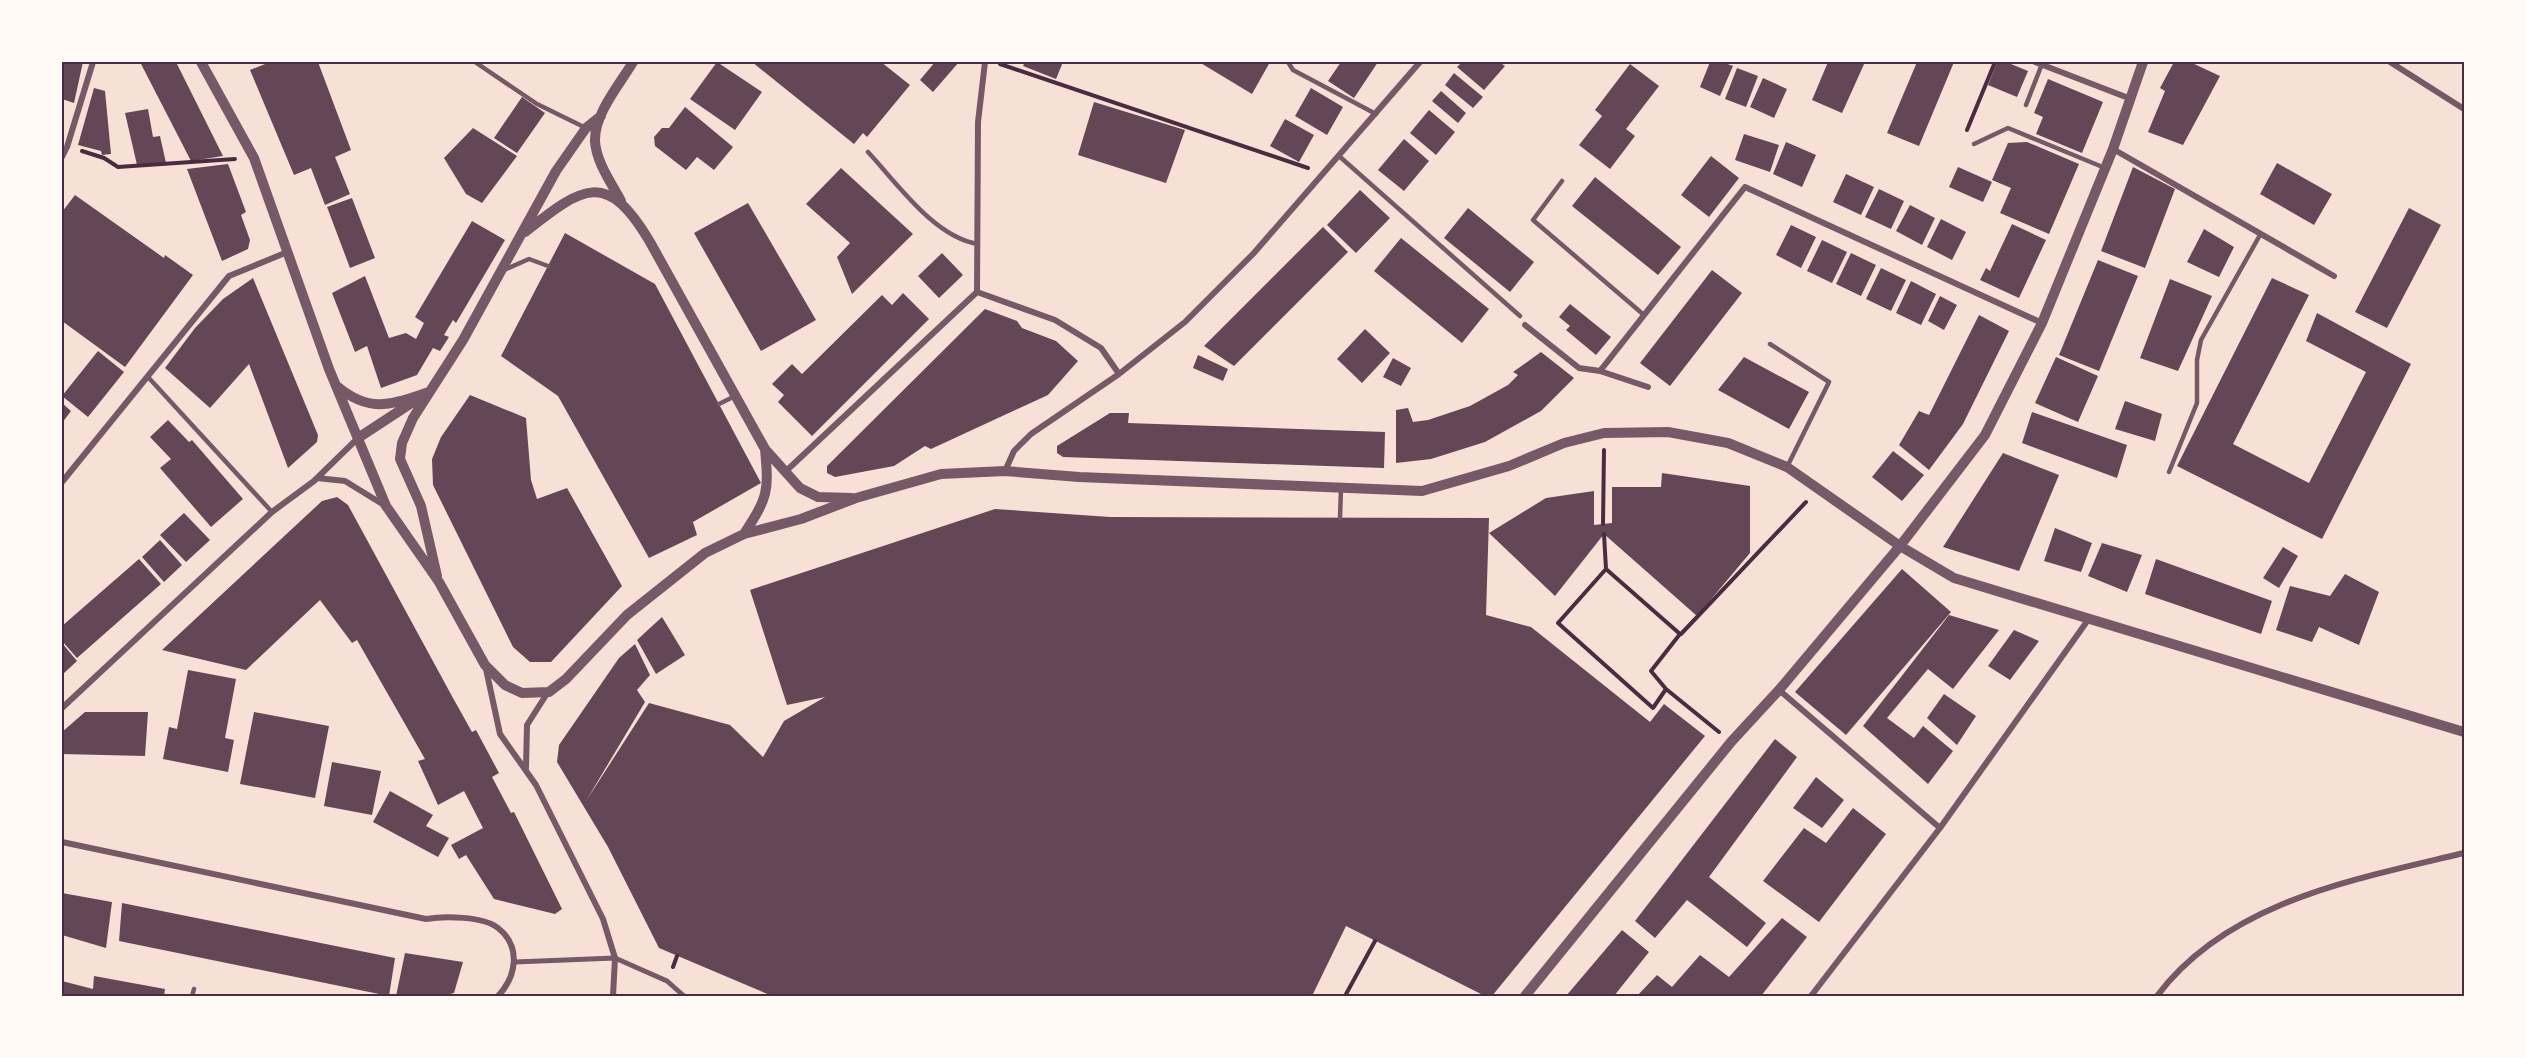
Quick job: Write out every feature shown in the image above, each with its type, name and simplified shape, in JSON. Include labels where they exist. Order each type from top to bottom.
[{"type":"street","points":[[62,157],[93,62]]},
{"type":"street","points":[[201,62],[254,158],[285,253],[335,384],[386,506],[439,582],[485,665],[505,685],[522,693],[549,692]]},
{"type":"street","points":[[621,201],[602,164],[595,142],[601,116],[633,62]]},
{"type":"street","points":[[785,472],[977,292],[978,122],[984,62]]},
{"type":"street","points":[[1005,471],[1014,451],[1031,434],[1119,374],[1185,322],[1253,254],[1420,62]]},
{"type":"street","points":[[1525,996],[1731,742],[1779,690],[1900,546],[1985,435],[2042,323],[2113,148],[2143,62]]},
{"type":"street","points":[[2390,62],[2464,110]]},
{"type":"street","points":[[2038,63],[2131,99]]},
{"type":"street","points":[[439,582],[421,506],[400,459],[402,443],[412,418],[463,340],[556,171],[586,128],[601,116]]},
{"type":"street","points":[[2113,148],[2334,276]]},
{"type":"street","points":[[1600,371],[1745,187],[2042,323]]},
{"type":"street","points":[[520,236],[562,203],[575,197],[598,193],[610,195],[621,201],[633,213],[650,242],[765,448],[800,488],[818,497],[856,498]]},
{"type":"street","points":[[62,482],[229,276],[285,253]]},
{"type":"street","points":[[977,292],[1055,320],[1101,348],[1119,374]]},
{"type":"street","points":[[1526,325],[1579,368],[1600,371],[1648,387]]},
{"type":"street","points":[[335,384],[349,396],[367,404],[386,406],[429,392]]},
{"type":"street","points":[[62,708],[273,512],[317,478],[358,438],[429,392]]},
{"type":"street","points":[[526,770],[527,725],[549,692],[566,679],[649,595],[705,553],[744,534],[801,519],[856,498],[941,474],[1005,471],[1080,477],[1422,491],[1509,466],[1564,443],[1604,433],[1637,431],[1678,433],[1728,443],[1787,467],[1900,546],[1954,578],[2464,732]]},
{"type":"street","points":[[744,534],[765,500],[769,485],[765,448]]},
{"type":"street","points":[[317,478],[345,481],[386,506]]},
{"type":"street","points":[[1812,996],[1940,828],[2088,620]]},
{"type":"street","points":[[485,665],[500,734],[526,770],[603,919],[615,958],[613,996]]},
{"type":"street","points":[[1779,690],[1940,828]]},
{"type":"street","points":[[62,842],[426,919],[451,915],[497,927],[512,943],[515,962],[509,984],[498,996]]},
{"type":"street","points":[[2157,996],[2199,951],[2241,925],[2326,887],[2464,853]]},
{"type":"street","points":[[515,962],[615,958],[667,981],[684,996]]},
{"type":"lane","points":[[475,62],[537,104],[586,128]]},
{"type":"lane","points":[[1288,62],[1293,70],[1376,114]]},
{"type":"lane","points":[[2026,105],[2038,63]]},
{"type":"lane","points":[[1974,144],[2008,128],[2105,168]]},
{"type":"lane","points":[[868,152],[933,222],[960,241],[978,244]]},
{"type":"lane","points":[[1339,156],[1520,316]]},
{"type":"lane","points":[[1562,181],[1533,220],[1644,315]]},
{"type":"lane","points":[[2169,472],[2197,403],[2197,360],[2201,340],[2260,235]]},
{"type":"lane","points":[[502,271],[529,259],[548,266]]},
{"type":"lane","points":[[1770,344],[1829,382],[1787,467]]},
{"type":"lane","points":[[148,377],[273,512]]},
{"type":"lane","points":[[719,404],[736,396]]},
{"type":"lane","points":[[1340,518],[1341,488]]},
{"type":"lane","points":[[192,996],[194,989]]},
{"type":"path","points":[[993,62],[1303,167],[1327,171]]},
{"type":"path","points":[[1963,138],[1995,62]]},
{"type":"path","points":[[67,147],[104,158],[118,167],[254,158]]},
{"type":"path","points":[[1603,524],[1604,433]]},
{"type":"path","points":[[1712,727],[1666,689],[1651,671],[1680,634],[1819,489]]},
{"type":"path","points":[[1604,534],[1606,569],[1558,624],[1653,708],[1666,689]]},
{"type":"path","points":[[1606,569],[1680,634]]},
{"type":"path","points":[[1345,996],[1375,940]]},
{"type":"building","points":[[62,62],[83,62],[74,103],[62,99]]},
{"type":"building","points":[[140,62],[176,62],[223,156],[191,161]]},
{"type":"building","points":[[270,62],[318,62],[351,150],[335,157],[350,194],[325,205],[311,168],[294,175],[250,70]]},
{"type":"building","points":[[717,62],[762,92],[735,130],[690,99]]},
{"type":"building","points":[[752,62],[881,62],[910,85],[867,137],[863,133],[854,144]]},
{"type":"building","points":[[935,62],[959,62],[933,92],[920,80]]},
{"type":"building","points":[[1025,62],[1063,62],[1056,79],[1023,66]]},
{"type":"building","points":[[1199,62],[1270,62],[1252,94]]},
{"type":"building","points":[[1341,62],[1378,62],[1354,98],[1328,81]]},
{"type":"building","points":[[1462,62],[1499,62],[1505,66],[1484,90],[1457,67]]},
{"type":"building","points":[[1710,62],[1722,62],[1733,66],[1720,96],[1700,87]]},
{"type":"building","points":[[1828,62],[1865,62],[1842,113],[1812,100]]},
{"type":"building","points":[[1917,62],[1954,62],[1919,146],[1887,133]]},
{"type":"building","points":[[1997,62],[2006,62],[2028,71],[2017,97],[1988,85]]},
{"type":"building","points":[[2174,62],[2190,62],[2220,76],[2183,145],[2148,132],[2165,91],[2160,88]]},
{"type":"building","points":[[1630,64],[1659,86],[1626,129],[1635,136],[1610,169],[1579,145],[1602,116],[1595,110]]},
{"type":"building","points":[[1737,68],[1758,76],[1746,107],[1725,99]]},
{"type":"building","points":[[1454,73],[1483,97],[1473,108],[1445,85]]},
{"type":"building","points":[[1763,78],[1787,89],[1774,118],[1750,107]]},
{"type":"building","points":[[2048,79],[2103,102],[2082,153],[2036,134],[2043,117],[2034,113]]},
{"type":"building","points":[[94,88],[105,91],[111,154],[102,155],[101,151],[78,145]]},
{"type":"building","points":[[1311,88],[1343,107],[1327,135],[1295,116]]},
{"type":"building","points":[[1441,91],[1466,113],[1458,123],[1432,101]]},
{"type":"building","points":[[522,97],[545,113],[517,153],[494,138]]},
{"type":"building","points":[[1094,102],[1185,130],[1166,183],[1078,155]]},
{"type":"building","points":[[685,107],[733,147],[714,170],[697,157],[686,170],[655,146],[654,137],[662,128],[669,128]]},
{"type":"building","points":[[148,109],[153,137],[160,136],[166,163],[137,165],[125,113]]},
{"type":"building","points":[[1429,110],[1455,132],[1436,155],[1410,133]]},
{"type":"building","points":[[1285,119],[1314,135],[1299,162],[1270,146]]},
{"type":"building","points":[[473,128],[517,156],[482,203],[466,194],[444,158]]},
{"type":"building","points":[[1744,134],[1779,145],[1770,172],[1735,160]]},
{"type":"building","points":[[1404,139],[1429,161],[1404,191],[1378,170]]},
{"type":"building","points":[[1786,142],[1816,155],[1802,187],[1773,174]]},
{"type":"building","points":[[2027,142],[2079,164],[2049,234],[2000,213],[2011,188],[1992,180],[2008,143]]},
{"type":"building","points":[[1711,156],[1739,178],[1709,217],[1681,195]]},
{"type":"building","points":[[2277,163],[2332,194],[2314,225],[2260,194]]},
{"type":"building","points":[[228,164],[246,212],[241,215],[250,240],[248,249],[222,261],[187,169]]},
{"type":"building","points":[[1958,167],[1992,182],[1983,202],[1949,187]]},
{"type":"building","points":[[2133,167],[2175,189],[2145,268],[2101,251]]},
{"type":"building","points":[[841,168],[913,234],[852,294],[837,257],[850,243],[806,204]]},
{"type":"building","points":[[1846,174],[1874,187],[1861,215],[1833,202]]},
{"type":"building","points":[[1595,177],[1681,247],[1658,275],[1572,206]]},
{"type":"building","points":[[1879,189],[1904,201],[1891,229],[1865,217]]},
{"type":"building","points":[[1360,190],[1390,218],[1356,253],[1327,225]]},
{"type":"building","points":[[75,195],[164,258],[165,255],[193,275],[125,367],[62,321],[62,212]]},
{"type":"building","points":[[352,198],[375,258],[350,268],[327,207]]},
{"type":"building","points":[[748,203],[816,320],[761,351],[694,233]]},
{"type":"building","points":[[1910,205],[1935,218],[1922,245],[1896,231]]},
{"type":"building","points":[[1468,208],[1534,262],[1510,292],[1444,238]]},
{"type":"building","points":[[2409,208],[2441,225],[2387,328],[2355,312]]},
{"type":"building","points":[[1941,219],[1966,232],[1952,260],[1927,247]]},
{"type":"building","points":[[472,221],[505,240],[456,323],[453,320],[444,335],[449,337],[440,351],[433,348],[417,375],[381,388],[367,346],[355,352],[332,293],[365,276],[389,338],[406,333],[416,339],[424,323],[415,317]]},
{"type":"building","points":[[2012,224],[2046,240],[2019,298],[1980,280],[1986,268],[1990,271]]},
{"type":"building","points":[[1791,225],[1816,237],[1801,268],[1776,255]]},
{"type":"building","points":[[1323,227],[1348,252],[1234,366],[1204,346]]},
{"type":"building","points":[[2204,229],[2234,247],[2219,277],[2187,262]]},
{"type":"building","points":[[565,233],[655,284],[761,483],[693,522],[697,535],[649,558],[558,396],[501,356]]},
{"type":"building","points":[[1401,238],[1489,309],[1462,343],[1374,271]]},
{"type":"building","points":[[1822,240],[1847,252],[1832,283],[1807,271]]},
{"type":"building","points":[[942,253],[963,275],[939,298],[918,276]]},
{"type":"building","points":[[1851,253],[1876,265],[1861,296],[1836,284]]},
{"type":"building","points":[[2098,260],[2138,276],[2099,371],[2059,355]]},
{"type":"building","points":[[1881,268],[1906,280],[1891,311],[1866,299]]},
{"type":"building","points":[[1712,270],[1742,293],[1670,386],[1640,363]]},
{"type":"building","points":[[253,278],[318,435],[317,442],[288,468],[249,364],[210,408],[165,368],[195,328],[223,299]]},
{"type":"building","points":[[2272,278],[2309,295],[2233,444],[2309,483],[2366,372],[2306,341],[2317,313],[2411,364],[2322,539],[2177,466]]},
{"type":"building","points":[[2170,279],[2212,296],[2178,371],[2140,358]]},
{"type":"building","points":[[1911,281],[1936,294],[1921,325],[1896,313]]},
{"type":"building","points":[[903,293],[929,319],[812,436],[778,402],[784,395],[772,384],[792,364],[802,374],[882,295],[892,305]]},
{"type":"building","points":[[1940,296],[1957,305],[1944,330],[1928,321]]},
{"type":"building","points":[[1570,304],[1611,337],[1596,355],[1566,330],[1570,326],[1559,317]]},
{"type":"building","points":[[985,309],[1017,321],[1022,328],[1056,341],[1078,361],[1048,395],[931,449],[925,446],[894,466],[835,477],[827,473],[827,466]]},
{"type":"building","points":[[1979,315],[2009,331],[1963,424],[1929,470],[1899,445],[1919,411],[1929,415]]},
{"type":"building","points":[[1365,329],[1390,353],[1362,383],[1337,359]]},
{"type":"building","points":[[98,351],[124,372],[88,417],[62,396]]},
{"type":"building","points":[[1541,352],[1574,378],[1541,411],[1485,442],[1431,459],[1396,463],[1396,410],[1408,408],[1413,422],[1428,420],[1470,406],[1508,385],[1518,375],[1513,372]]},
{"type":"building","points":[[1198,355],[1228,369],[1223,381],[1193,368]]},
{"type":"building","points":[[1744,357],[1809,392],[1789,429],[1718,390]]},
{"type":"building","points":[[2056,357],[2098,376],[2078,422],[2035,403]]},
{"type":"building","points":[[1393,358],[1411,368],[1401,386],[1383,377]]},
{"type":"building","points":[[470,395],[526,418],[531,480],[537,499],[567,488],[622,586],[551,662],[530,662],[513,647],[433,485],[432,459],[441,437]]},
{"type":"building","points":[[2125,401],[2162,414],[2155,441],[2115,429]]},
{"type":"building","points":[[62,403],[71,411],[62,423]]},
{"type":"building","points":[[2032,412],[2127,445],[2117,478],[2022,443]]},
{"type":"building","points":[[1110,413],[1129,413],[1128,423],[1385,432],[1384,468],[1063,457],[1057,453],[1057,446]]},
{"type":"building","points":[[168,420],[189,442],[192,440],[243,499],[211,527],[160,468],[171,459],[150,437]]},
{"type":"building","points":[[1893,451],[1924,475],[1902,501],[1872,477]]},
{"type":"building","points":[[2003,453],[2059,475],[2019,571],[1943,547]]},
{"type":"building","points":[[1662,473],[1750,486],[1750,553],[1697,616],[1604,534],[1555,596],[1489,533],[1546,498],[1594,491],[1594,525],[1612,523],[1612,487],[1661,487]]},
{"type":"building","points":[[337,497],[348,505],[472,732],[476,730],[499,773],[492,777],[511,813],[514,812],[562,909],[555,914],[494,899],[466,855],[459,859],[451,845],[483,828],[464,791],[438,805],[418,761],[425,759],[357,640],[352,643],[320,600],[246,670],[162,650],[322,501]]},
{"type":"building","points":[[995,509],[1110,517],[1489,518],[1486,615],[1531,627],[1650,722],[1664,704],[1705,736],[1492,996],[1485,996],[1346,926],[1312,996],[772,996],[659,948],[608,847],[557,762],[559,745],[619,658],[635,644],[650,675],[637,690],[645,702],[586,801],[649,703],[730,725],[763,757],[784,721],[825,697],[787,705],[750,590]]},
{"type":"building","points":[[184,513],[210,540],[186,562],[160,535]]},
{"type":"building","points":[[2055,528],[2092,543],[2081,572],[2044,561]]},
{"type":"building","points":[[160,540],[182,565],[164,582],[142,557]]},
{"type":"building","points":[[2102,543],[2142,555],[2127,592],[2088,576]]},
{"type":"building","points":[[2283,547],[2298,556],[2279,588],[2263,578]]},
{"type":"building","points":[[139,559],[161,584],[77,658],[62,641],[62,626]]},
{"type":"building","points":[[2156,559],[2272,601],[2261,634],[2145,594]]},
{"type":"building","points":[[1902,569],[1951,612],[1846,735],[1795,692]]},
{"type":"building","points":[[2345,574],[2379,592],[2359,645],[2319,627],[2312,642],[2276,630],[2290,586],[2330,596]]},
{"type":"building","points":[[1949,615],[1999,630],[1953,689],[1928,669],[1887,718],[1914,738],[1923,726],[1953,751],[1928,784],[1863,726]]},
{"type":"building","points":[[662,617],[685,655],[656,674],[637,640]]},
{"type":"building","points":[[2014,630],[2039,641],[2010,680],[1988,666]]},
{"type":"building","points":[[62,643],[77,661],[62,675]]},
{"type":"building","points":[[188,670],[236,679],[225,738],[234,740],[228,772],[163,759],[169,727],[177,729]]},
{"type":"building","points":[[1944,694],[1976,716],[1957,745],[1927,718]]},
{"type":"building","points":[[85,712],[148,712],[145,756],[62,754],[62,732]]},
{"type":"building","points":[[254,712],[329,726],[315,798],[240,784]]},
{"type":"building","points":[[1775,739],[1797,757],[1709,877],[1766,923],[1747,947],[1687,900],[1655,938],[1635,921]]},
{"type":"building","points":[[332,762],[381,771],[372,815],[324,806]]},
{"type":"building","points":[[1816,777],[1844,800],[1822,828],[1793,808]]},
{"type":"building","points":[[390,791],[433,815],[426,826],[449,838],[438,857],[373,822]]},
{"type":"building","points":[[1853,808],[1886,834],[1819,922],[1763,881],[1804,828],[1826,843]]},
{"type":"building","points":[[62,893],[112,902],[106,948],[62,935]]},
{"type":"building","points":[[122,903],[395,958],[389,996],[119,941]]},
{"type":"building","points":[[1782,918],[1807,937],[1761,996],[1637,996],[1657,975],[1672,987],[1700,955],[1729,977]]},
{"type":"building","points":[[1622,930],[1649,952],[1614,996],[1566,996]]},
{"type":"building","points":[[405,953],[463,962],[454,993],[442,996],[396,996]]},
{"type":"building","points":[[94,976],[165,989],[164,996],[62,996],[62,981],[93,989]]}]
